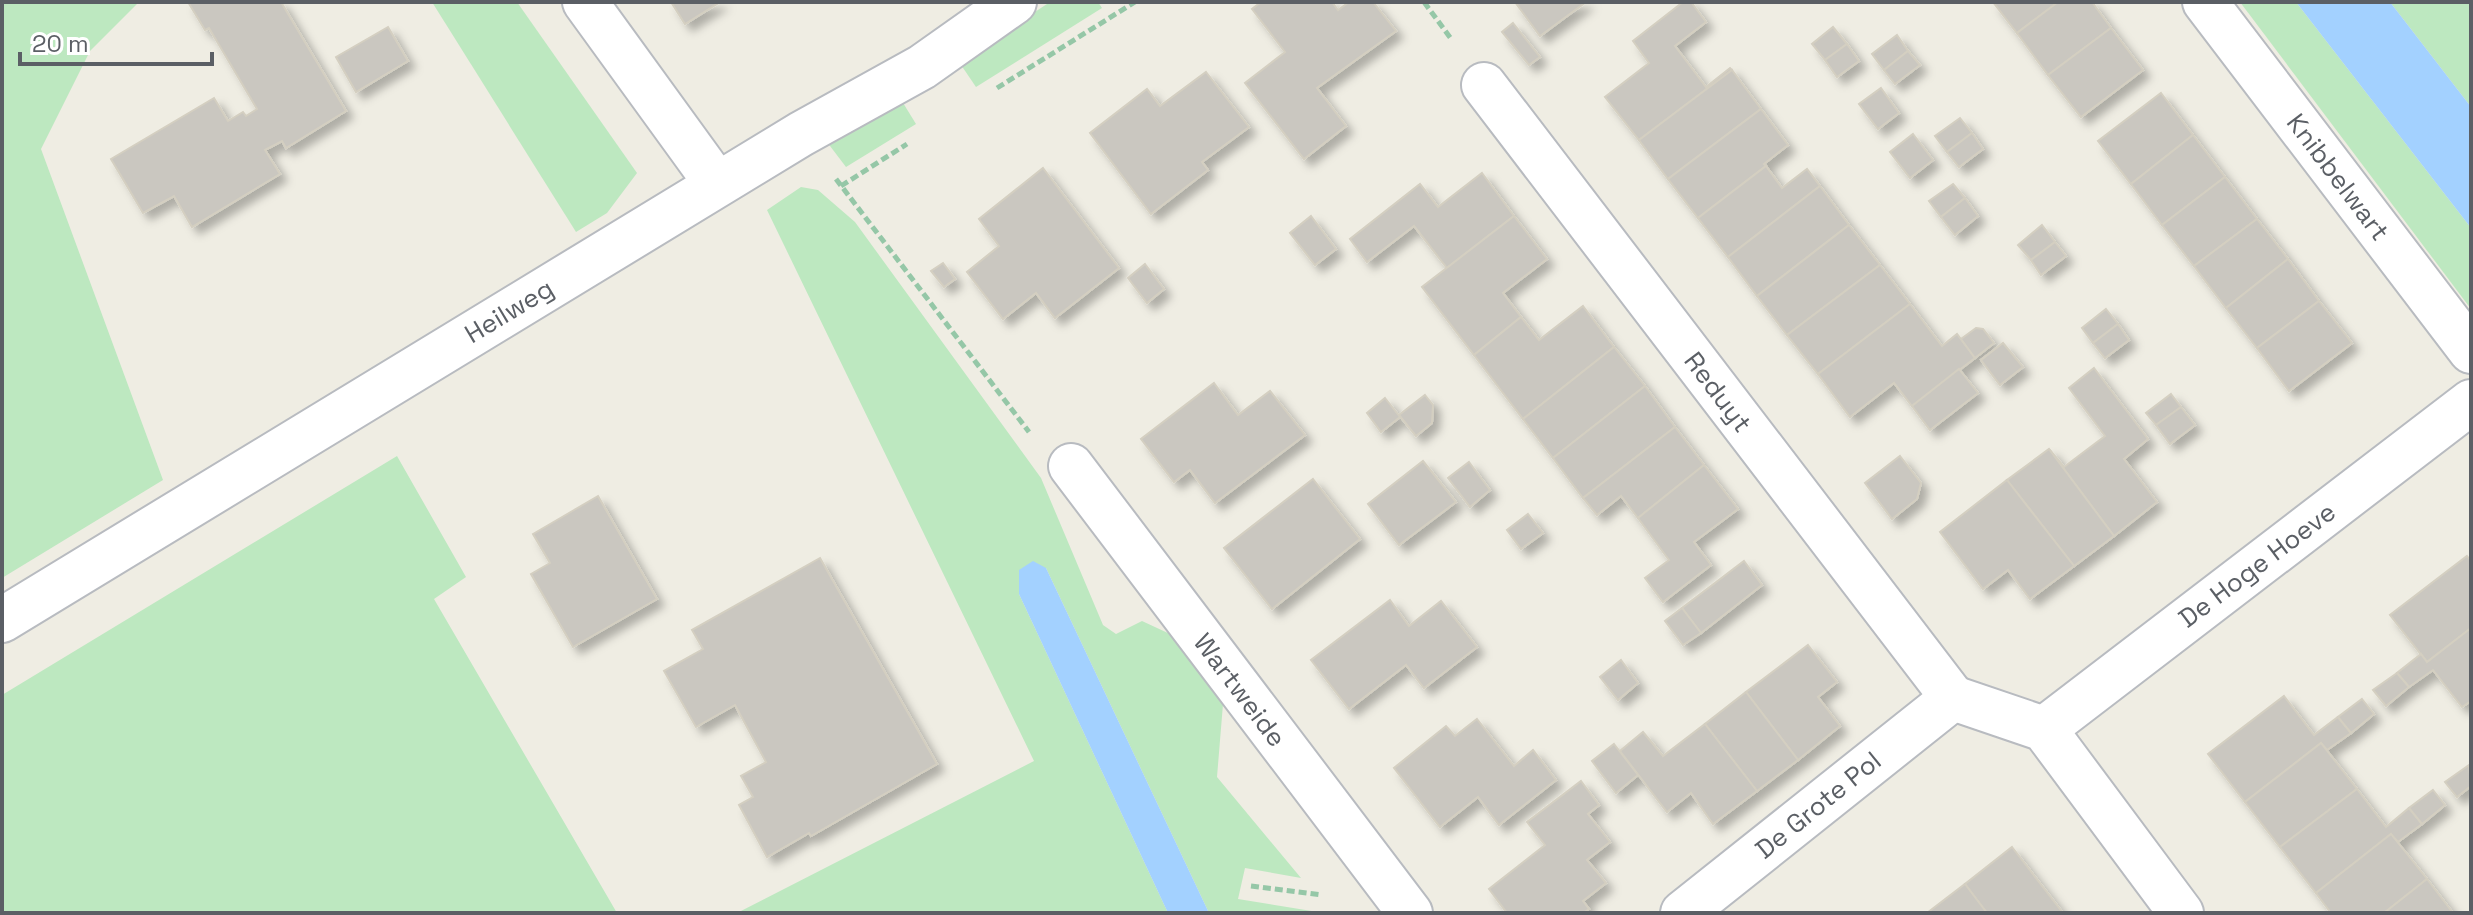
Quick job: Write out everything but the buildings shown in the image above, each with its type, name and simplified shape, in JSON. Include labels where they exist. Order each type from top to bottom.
[{"type":"street","points":[[585,2],[717,184]]},
{"type":"street","name":"Heilweg","points":[[2,620],[717,184],[922,67],[1014,2]]},
{"type":"street","name":"Knibbelwart","points":[[2205,2],[2471,351]]},
{"type":"street","name":"Reduyt","points":[[1484,85],[1953,698]]},
{"type":"street","name":"De Hoge Hoeve","points":[[2044,729],[2464,422]]},
{"type":"street","name":"Wartweide","points":[[1071,466],[1410,913]]},
{"type":"street","points":[[1953,698],[2044,729],[2181,913]]},
{"type":"street","name":"De Grote Pol","points":[[1683,913],[1953,698]]},
{"type":"path","points":[[801,134],[1058,470],[1068,463],[1071,466]]},
{"type":"path","points":[[1251,886],[1322,895]]},
{"type":"green space","points":[[2,2],[139,2],[90,51],[41,149],[163,480],[2,578]]},
{"type":"green space","points":[[432,2],[517,2],[637,173],[607,213],[576,232]]},
{"type":"green space","points":[[1050,2],[1098,2],[1102,8],[976,87],[959,62]]},
{"type":"green space","points":[[2240,2],[2296,2],[2471,228],[2471,309]]},
{"type":"green space","points":[[2390,2],[2471,2],[2471,107]]},
{"type":"green space","points":[[900,98],[916,124],[846,167],[827,142]]},
{"type":"green space","points":[[801,187],[818,190],[855,222],[1041,478],[1103,625],[1116,634],[1142,621],[1170,634],[1223,704],[1217,777],[1301,878],[1245,868],[1238,899],[1324,913],[1209,913],[1046,568],[1019,594],[1168,913],[737,913],[1034,761],[767,210]]},
{"type":"green space","points":[[397,456],[466,577],[434,599],[617,913],[2,913],[2,695]]},
{"type":"water","points":[[2296,2],[2390,2],[2471,107],[2471,228]]},
{"type":"water","points":[[1033,561],[1046,568],[1209,913],[1168,913],[1019,594],[1019,570]]}]
